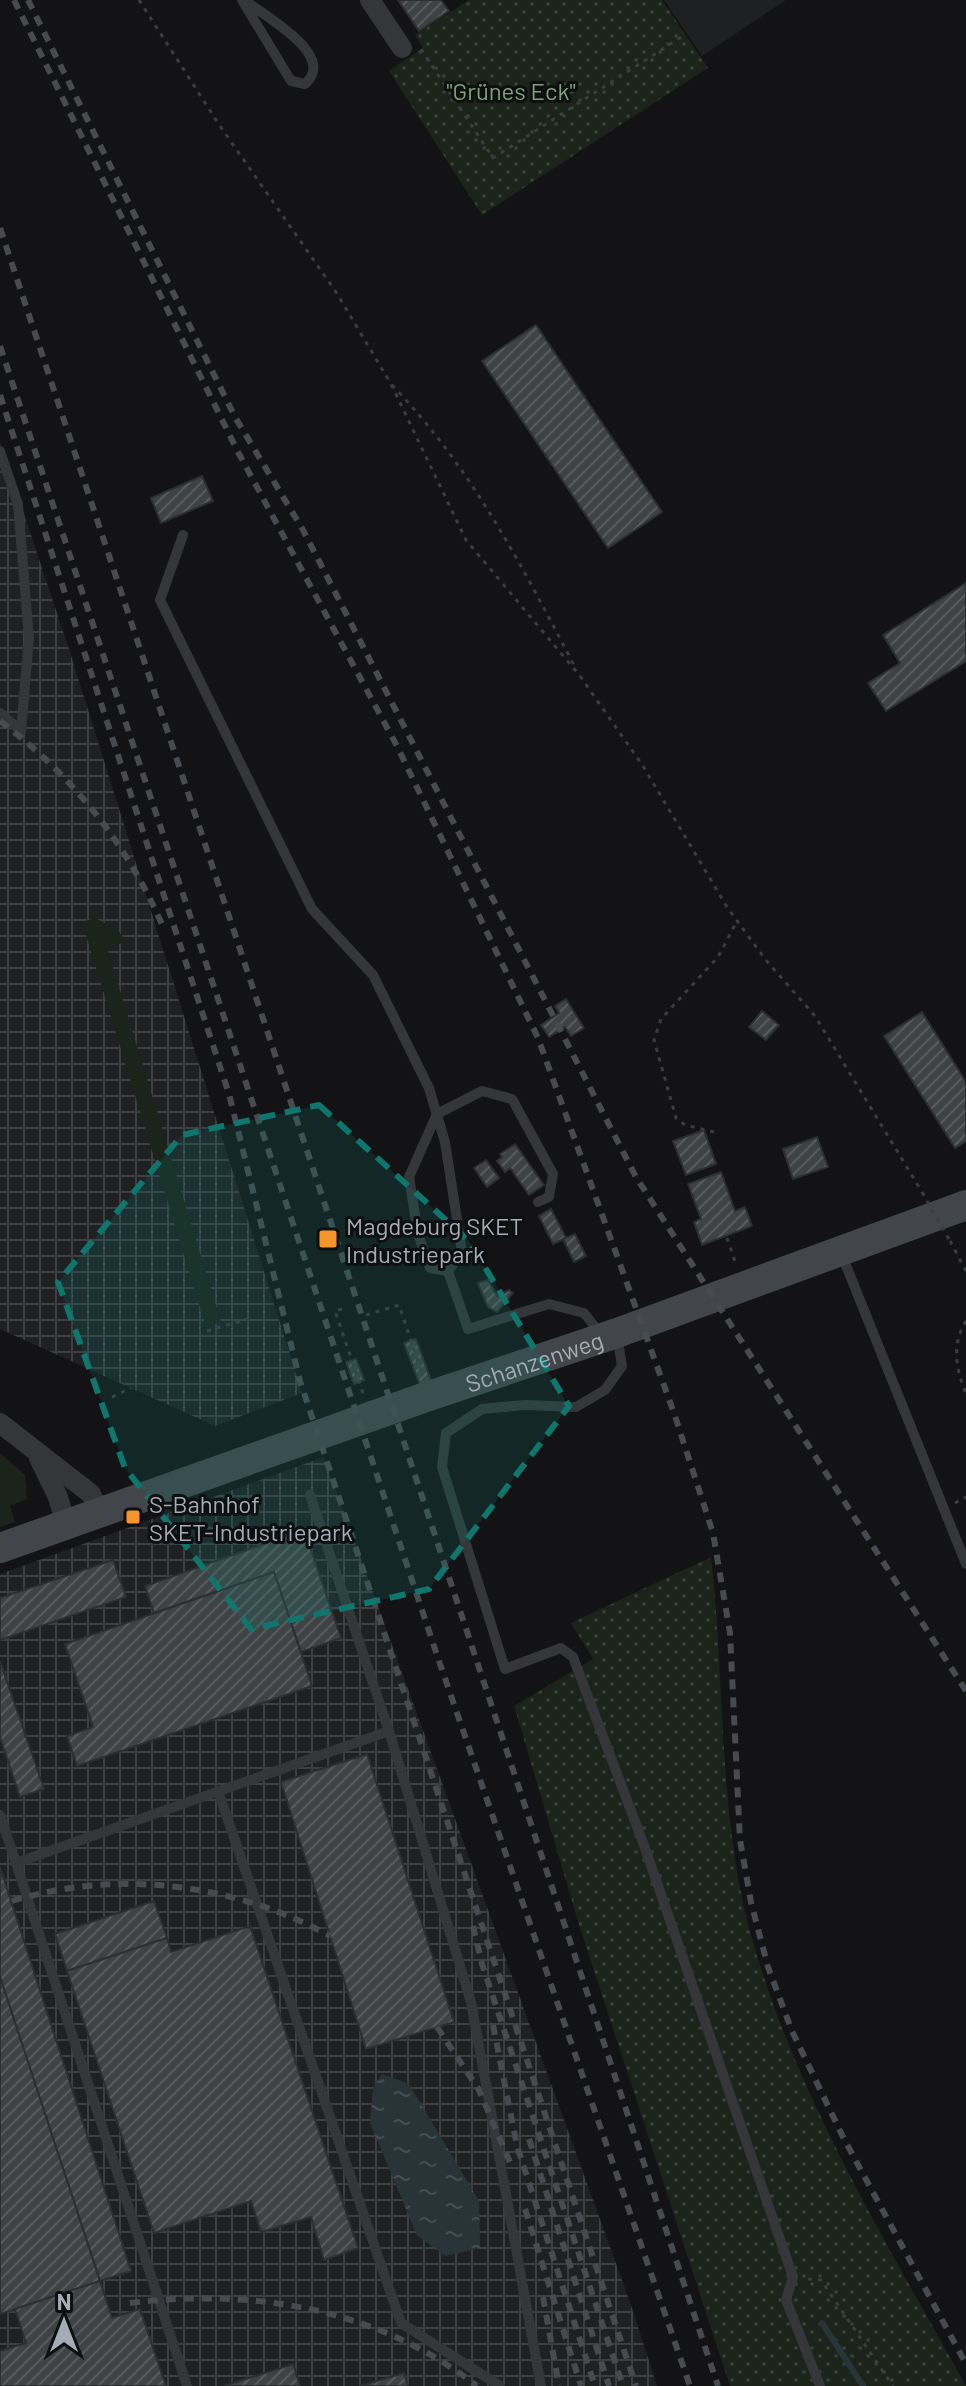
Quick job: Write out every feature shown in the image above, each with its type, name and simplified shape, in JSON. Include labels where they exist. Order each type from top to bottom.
[{"type":"main road","name":"Schanzenweg","points":[[0,1548],[610,1336],[966,1205]]},
{"type":"street","points":[[370,0],[411,48]]},
{"type":"street","points":[[0,1423],[37,1455],[91,1494],[99,1512]]},
{"type":"street","points":[[37,1455],[58,1497],[66,1525]]},
{"type":"lane","points":[[243,0],[306,47],[316,64],[313,77],[305,84],[291,81],[243,0]]},
{"type":"lane","points":[[0,451],[18,504],[29,638],[21,731],[0,713]]},
{"type":"lane","points":[[183,535],[160,600],[312,909],[373,975],[429,1088],[445,1142],[462,1252],[448,1271]]},
{"type":"lane","points":[[448,1271],[430,1268],[418,1234],[409,1177],[437,1114],[482,1091],[512,1099],[553,1174],[549,1197],[538,1202]]},
{"type":"lane","points":[[840,1251],[966,1564]]},
{"type":"lane","points":[[448,1271],[468,1329],[549,1304],[584,1313],[610,1336],[622,1366],[605,1390],[576,1407],[525,1405],[482,1409],[446,1433],[442,1467],[505,1669],[561,1648],[573,1657],[645,1848],[793,2277],[786,2300],[820,2386]]},
{"type":"lane","points":[[310,1495],[389,1731],[471,2002],[541,2386]]},
{"type":"lane","points":[[16,1863],[389,1731]]},
{"type":"lane","points":[[218,1791],[401,2323],[500,2386]]},
{"type":"lane","points":[[0,1815],[187,2386]]},
{"type":"path","points":[[139,0],[220,126],[336,292],[388,381],[466,540],[580,676],[643,766],[737,921],[815,1016],[966,1271]]},
{"type":"path","points":[[411,48],[493,158],[683,36]]},
{"type":"path","points":[[388,381],[425,419],[504,532],[580,676]]},
{"type":"path","points":[[714,1132],[685,1125],[676,1118],[668,1101],[654,1040],[661,1019],[718,957],[737,921]]},
{"type":"path","points":[[727,1238],[737,1269]]},
{"type":"path","points":[[366,1315],[399,1305],[426,1384]]},
{"type":"path","points":[[342,1309],[335,1311],[367,1404]]},
{"type":"path","points":[[207,1331],[254,1317]]},
{"type":"path","points":[[966,1321],[959,1332],[955,1354],[966,1394]]},
{"type":"path","points":[[112,1397],[131,1388]]},
{"type":"path","points":[[793,2277],[821,2280],[893,2386]]},
{"type":"highlighted area","points":[[319,1105],[469,1241],[569,1406],[429,1589],[251,1629],[125,1468],[58,1282],[182,1135]]},
{"type":"shaded area","points":[[664,0],[786,0],[702,56]]},
{"type":"shaded area","points":[[0,442],[69,649],[302,1393],[215,1426],[0,1329]]},
{"type":"shaded area","points":[[324,1457],[630,2302],[657,2386],[0,2386],[0,1574]]},
{"type":"green space","name":"\"Grünes Eck\"","points":[[469,0],[662,0],[708,68],[482,215],[389,71],[423,48],[415,35]]},
{"type":"green space","points":[[95,918],[118,930],[126,942],[107,948],[221,1322],[206,1327],[82,922]]},
{"type":"green space","points":[[0,1453],[25,1475],[27,1499],[10,1506],[15,1522],[0,1527]]},
{"type":"green space","points":[[711,1557],[728,1804],[743,1902],[755,1949],[796,2063],[821,2118],[877,2227],[966,2386],[730,2386],[580,1928],[514,1706],[593,1659],[571,1623]]},
{"type":"water","points":[[382,2074],[409,2084],[479,2201],[480,2248],[445,2256],[417,2235],[370,2123],[373,2088]]},
{"type":"building","points":[[398,0],[441,0],[449,11],[419,31]]},
{"type":"building","points":[[536,325],[662,512],[608,548],[482,361]]},
{"type":"building","points":[[202,476],[213,501],[161,523],[151,498]]},
{"type":"building","points":[[966,583],[966,661],[886,711],[868,683],[900,663],[883,635]]},
{"type":"building","points":[[566,999],[584,1028],[571,1036],[565,1027],[549,1037],[541,1025],[559,1013],[555,1006]]},
{"type":"building","points":[[762,1011],[779,1025],[766,1040],[749,1027]]},
{"type":"building","points":[[922,1012],[966,1082],[966,1141],[955,1148],[884,1036]]},
{"type":"building","points":[[704,1130],[716,1164],[686,1175],[673,1141]]},
{"type":"building","points":[[817,1137],[828,1167],[793,1179],[783,1149]]},
{"type":"building","points":[[515,1144],[544,1185],[529,1195],[510,1168],[505,1172],[497,1161],[502,1157],[500,1154]]},
{"type":"building","points":[[486,1160],[499,1178],[487,1187],[474,1168]]},
{"type":"building","points":[[721,1172],[735,1211],[745,1207],[752,1226],[702,1245],[694,1222],[701,1219],[688,1184]]},
{"type":"building","points":[[551,1209],[566,1238],[553,1244],[539,1216]]},
{"type":"building","points":[[575,1234],[586,1256],[574,1262],[563,1239]]},
{"type":"building","points":[[488,1280],[497,1296],[509,1290],[513,1293],[497,1312],[488,1307],[478,1283]]},
{"type":"building","points":[[416,1339],[431,1381],[420,1385],[404,1343]]},
{"type":"building","points":[[356,1359],[364,1380],[354,1384],[346,1362]]},
{"type":"building","points":[[304,1530],[341,1638],[301,1652],[274,1572],[154,1613],[145,1586]]},
{"type":"building","points":[[113,1560],[126,1597],[0,1640],[0,1598]]},
{"type":"building","points":[[274,1572],[312,1686],[77,1766],[67,1736],[93,1727],[65,1644]]},
{"type":"building","points":[[0,1661],[44,1789],[20,1797],[0,1737]]},
{"type":"building","points":[[367,1754],[454,2022],[366,2049],[281,1782]]},
{"type":"building","points":[[0,1867],[131,2271],[100,2281],[0,1977]]},
{"type":"building","points":[[154,1901],[167,1938],[67,1971],[55,1934]]},
{"type":"building","points":[[250,1926],[358,2248],[324,2260],[311,2217],[261,2232],[251,2201],[154,2233],[67,1971],[167,1938],[171,1952]]},
{"type":"building","points":[[0,1977],[100,2281],[0,2314]]},
{"type":"building","points":[[100,2281],[112,2318],[140,2309],[166,2386],[0,2386],[0,2351],[26,2343],[15,2309]]},
{"type":"building","points":[[293,2364],[300,2386],[224,2386]]},
{"type":"building","points":[[404,2373],[408,2386],[360,2386]]},
{"type":"waterway","points":[[822,2323],[863,2386]]},
{"type":"railway","points":[[14,0],[238,452],[397,746],[538,1038],[674,1413],[713,1533],[730,1633],[740,1840],[751,1902],[768,1967],[792,2031],[843,2137],[966,2364]]},
{"type":"railway","points":[[28,0],[235,417],[303,530],[636,1177],[966,1691]]},
{"type":"railway","points":[[0,228],[718,2386]]},
{"type":"railway","points":[[0,346],[439,1661],[690,2386]]},
{"type":"railway","points":[[0,395],[229,1094],[300,1381],[636,2386]]},
{"type":"railway","points":[[0,721],[51,765],[96,814],[133,869],[164,929]]},
{"type":"railway","points":[[12,1901],[52,1891],[92,1886],[133,1884],[174,1887],[215,1893],[255,1904],[330,1936]]},
{"type":"railway","points":[[473,1926],[482,1964],[623,2386]]},
{"type":"railway","points":[[493,2025],[517,2146],[595,2386]]},
{"type":"railway","points":[[437,2027],[479,2090],[512,2167]]},
{"type":"railway","points":[[529,2139],[609,2386]]},
{"type":"railway","points":[[525,2209],[581,2386]]},
{"type":"railway","points":[[543,2297],[559,2386]]},
{"type":"railway","points":[[130,2303],[222,2299],[267,2302],[312,2310],[398,2338],[438,2359],[477,2386]]},
{"type":"place","name":"Magdeburg SKET Industriepark","points":[[328,1239]]},
{"type":"place","name":"S-Bahnhof SKET-Industriepark","points":[[133,1517]]}]
